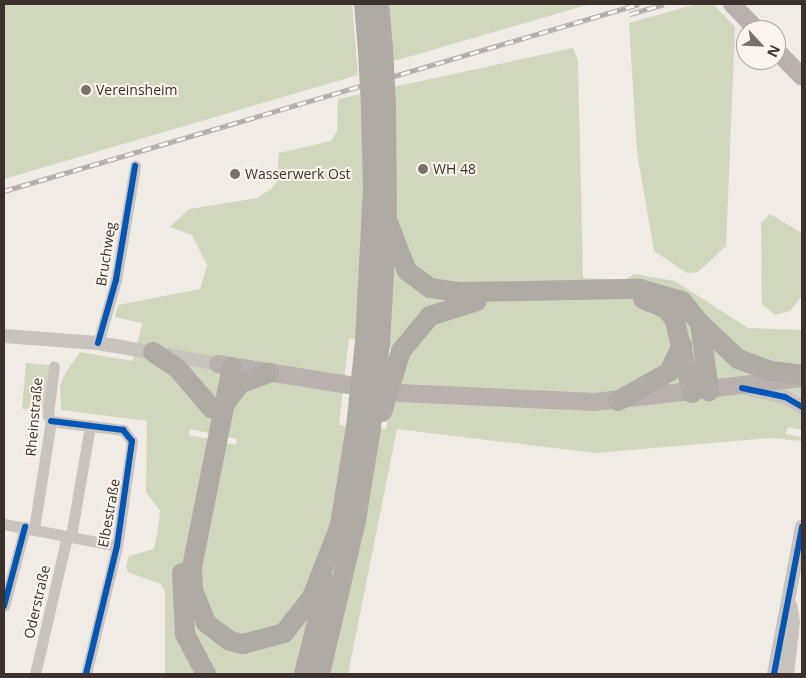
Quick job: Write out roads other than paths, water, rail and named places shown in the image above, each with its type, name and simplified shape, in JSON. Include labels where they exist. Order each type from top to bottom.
[{"type":"highway","points":[[364,4],[375,50]]},
{"type":"highway","points":[[320,674],[367,459],[373,342],[387,220],[375,50],[379,4]]},
{"type":"highway","points":[[373,342],[373,189],[378,105]]},
{"type":"highway","points":[[387,220],[407,271],[430,288],[460,292],[648,290],[682,301],[700,322],[738,359],[771,372],[802,377]]},
{"type":"highway","points":[[304,674],[341,524],[368,427],[401,351],[418,327],[444,308],[463,302],[546,299],[657,303],[675,321],[700,392]]},
{"type":"highway","points":[[700,322],[700,392]]},
{"type":"highway","points":[[618,401],[669,372],[682,345]]},
{"type":"highway","points":[[152,352],[190,382],[217,410]]},
{"type":"highway","points":[[225,365],[192,568],[193,590],[206,623],[230,641],[243,644],[270,641],[284,633],[312,597],[341,524]]},
{"type":"highway","points":[[206,674],[185,634],[181,590],[217,410],[241,383],[269,373]]},
{"type":"main road","points":[[736,8],[747,20]]},
{"type":"main road","points":[[786,60],[802,77]]},
{"type":"main road","points":[[225,365],[399,392],[618,401],[742,388],[802,377]]},
{"type":"street","name":"Bruchweg","points":[[98,343],[116,280],[135,166]]},
{"type":"street","points":[[4,336],[98,343],[225,365]]},
{"type":"street","name":"Rheinstraße","points":[[4,606],[30,528],[51,421],[48,414],[54,366]]},
{"type":"street","points":[[742,388],[785,396],[802,407]]},
{"type":"street","name":"Elbestraße","points":[[51,421],[123,430],[132,441],[117,546],[86,674]]},
{"type":"street","name":"Oderstraße","points":[[35,674],[69,536],[90,426]]},
{"type":"street","points":[[4,524],[117,546]]},
{"type":"street","points":[[774,674],[783,620],[790,605],[802,526]]},
{"type":"street","points":[[787,674],[793,622],[790,605]]},
{"type":"railway","points":[[4,191],[639,4]]},
{"type":"railway","points":[[630,14],[664,4]]},
{"type":"place","name":"Vereinsheim","points":[[86,90]]},
{"type":"place","name":"WH 48","points":[[423,169]]},
{"type":"place","name":"Wasserwerk Ost","points":[[235,174]]}]
